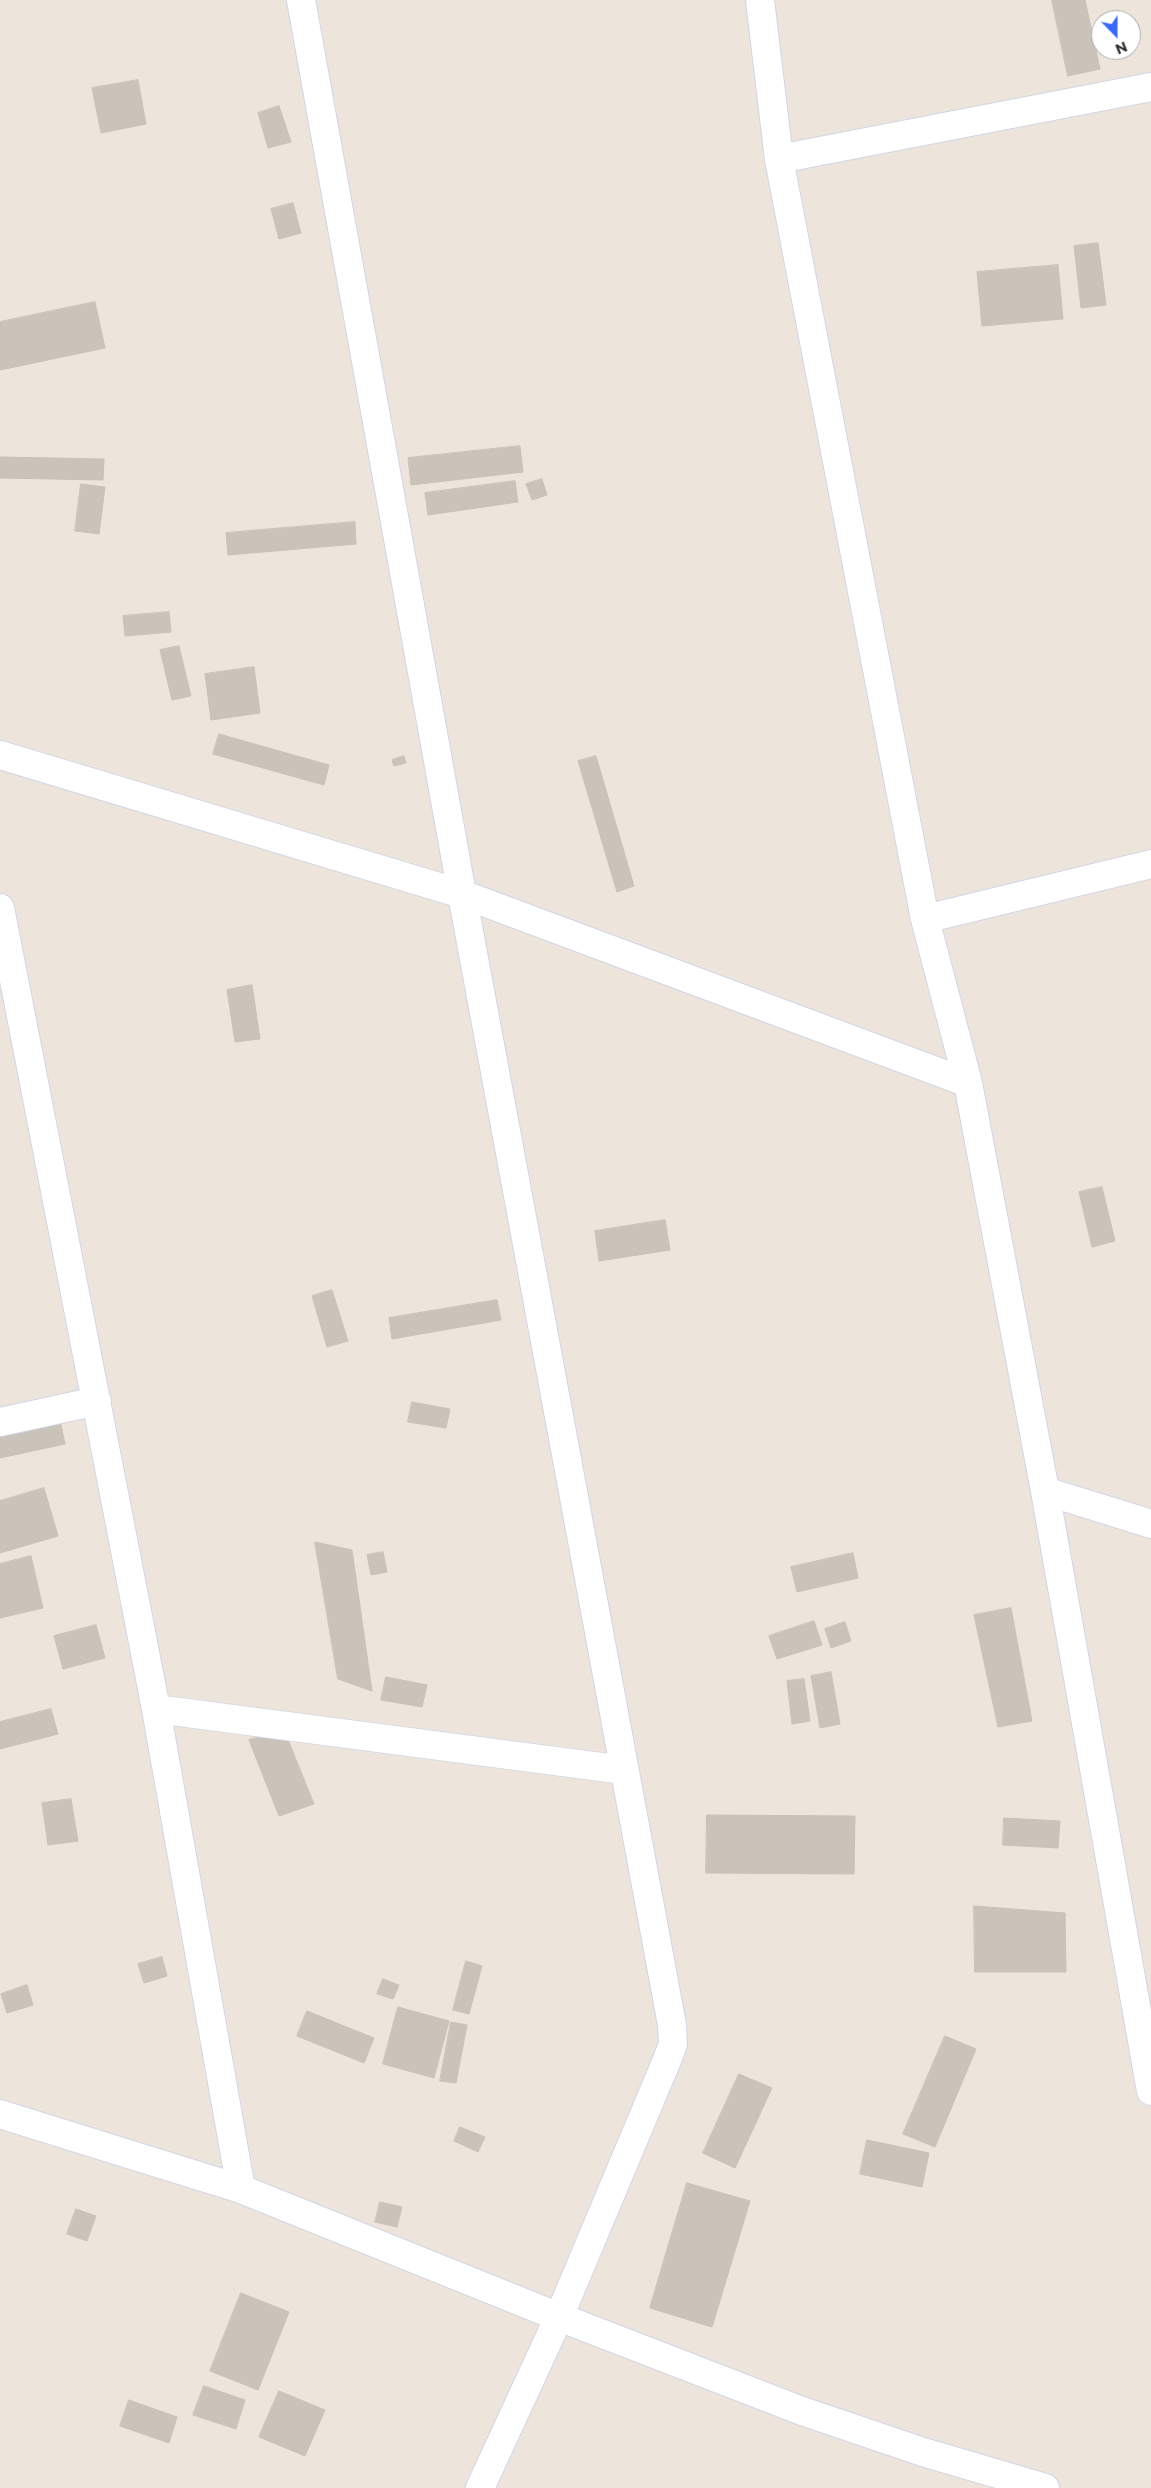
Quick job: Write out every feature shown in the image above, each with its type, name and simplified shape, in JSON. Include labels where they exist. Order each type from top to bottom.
[{"type":"street","points":[[300,0],[462,894],[672,2026],[673,2044],[559,2317],[480,2488]]},
{"type":"street","points":[[760,0],[779,158],[926,919],[968,1083],[1045,1491],[1151,2091]]},
{"type":"street","points":[[779,158],[1151,87]]},
{"type":"street","points":[[0,755],[462,894],[968,1083]]},
{"type":"street","points":[[926,919],[1151,864]]},
{"type":"street","points":[[0,908],[156,1709],[242,2189]]},
{"type":"street","points":[[0,1422],[97,1401]]},
{"type":"street","points":[[1045,1491],[1151,1524]]},
{"type":"street","points":[[156,1709],[624,1770]]},
{"type":"street","points":[[0,2114],[242,2189],[559,2317],[802,2411],[923,2452],[1045,2488]]},
{"type":"building","points":[[1052,0],[1085,0],[1091,28],[1091,60],[1098,60],[1100,69],[1068,76]]},
{"type":"building","points":[[138,80],[146,124],[101,133],[92,88]]},
{"type":"building","points":[[279,106],[291,142],[268,148],[258,113]]},
{"type":"building","points":[[293,203],[301,233],[279,239],[271,209]]},
{"type":"building","points":[[1098,243],[1106,305],[1081,308],[1074,246]]},
{"type":"building","points":[[1058,265],[1063,319],[982,326],[977,272]]},
{"type":"building","points":[[95,302],[105,348],[0,370],[0,322]]},
{"type":"building","points":[[520,446],[523,472],[411,485],[408,458]]},
{"type":"building","points":[[0,457],[104,459],[103,480],[0,478]]},
{"type":"building","points":[[542,479],[547,495],[532,500],[526,484]]},
{"type":"building","points":[[515,481],[518,502],[428,515],[425,493]]},
{"type":"building","points":[[81,484],[105,487],[99,534],[75,531]]},
{"type":"building","points":[[355,522],[356,544],[228,555],[226,533]]},
{"type":"building","points":[[169,612],[171,632],[125,636],[123,616]]},
{"type":"building","points":[[179,646],[191,696],[172,700],[160,650]]},
{"type":"building","points":[[254,667],[260,713],[211,720],[205,674]]},
{"type":"building","points":[[219,734],[329,765],[324,785],[213,754]]},
{"type":"building","points":[[404,756],[406,763],[394,766],[392,760]]},
{"type":"building","points":[[596,756],[634,886],[617,892],[578,761]]},
{"type":"building","points":[[252,985],[260,1039],[235,1042],[227,990]]},
{"type":"building","points":[[1102,1187],[1115,1241],[1092,1247],[1079,1192]]},
{"type":"building","points":[[665,1220],[670,1250],[599,1261],[595,1231]]},
{"type":"building","points":[[332,1290],[348,1341],[327,1347],[312,1296]]},
{"type":"building","points":[[497,1300],[501,1320],[392,1339],[389,1318]]},
{"type":"building","points":[[412,1402],[450,1409],[446,1428],[408,1422]]},
{"type":"building","points":[[60,1420],[65,1444],[0,1458],[0,1432]]},
{"type":"building","points":[[44,1488],[58,1536],[0,1553],[0,1501]]},
{"type":"building","points":[[315,1542],[352,1550],[372,1691],[338,1679]]},
{"type":"building","points":[[383,1552],[387,1572],[371,1575],[367,1555]]},
{"type":"building","points":[[853,1553],[858,1578],[797,1592],[791,1567]]},
{"type":"building","points":[[31,1556],[43,1608],[0,1618],[0,1564]]},
{"type":"building","points":[[1011,1608],[1032,1721],[998,1727],[974,1615]]},
{"type":"building","points":[[814,1621],[822,1645],[777,1659],[769,1636]]},
{"type":"building","points":[[845,1622],[851,1641],[831,1648],[825,1629]]},
{"type":"building","points":[[96,1625],[105,1658],[63,1669],[54,1636]]},
{"type":"building","points":[[831,1672],[840,1724],[820,1728],[811,1676]]},
{"type":"building","points":[[386,1677],[427,1685],[422,1707],[381,1700]]},
{"type":"building","points":[[804,1679],[810,1721],[792,1724],[787,1681]]},
{"type":"building","points":[[51,1709],[58,1734],[0,1749],[0,1722]]},
{"type":"building","points":[[284,1730],[314,1804],[279,1816],[249,1740]]},
{"type":"building","points":[[71,1799],[78,1841],[48,1845],[42,1803]]},
{"type":"building","points":[[707,1815],[855,1816],[854,1874],[706,1873]]},
{"type":"building","points":[[1004,1818],[1060,1821],[1058,1848],[1003,1845]]},
{"type":"building","points":[[974,1906],[1065,1913],[1066,1972],[975,1972]]},
{"type":"building","points":[[162,1957],[167,1976],[144,1983],[138,1964]]},
{"type":"building","points":[[466,1961],[482,1966],[469,2014],[453,2010]]},
{"type":"building","points":[[383,1979],[399,1985],[393,1999],[377,1994]]},
{"type":"building","points":[[27,1985],[33,2005],[7,2013],[1,1994]]},
{"type":"building","points":[[398,2007],[449,2021],[434,2078],[383,2064]]},
{"type":"building","points":[[307,2011],[374,2038],[364,2063],[297,2036]]},
{"type":"building","points":[[451,2022],[467,2025],[456,2083],[440,2081]]},
{"type":"building","points":[[945,2036],[976,2049],[935,2147],[903,2134]]},
{"type":"building","points":[[739,2074],[772,2088],[735,2168],[703,2153]]},
{"type":"building","points":[[460,2127],[485,2137],[478,2152],[454,2141]]},
{"type":"building","points":[[867,2140],[929,2153],[922,2187],[860,2174]]},
{"type":"building","points":[[687,2183],[750,2201],[712,2327],[650,2308]]},
{"type":"building","points":[[380,2202],[402,2207],[397,2227],[375,2222]]},
{"type":"building","points":[[76,2209],[96,2216],[87,2241],[67,2234]]},
{"type":"building","points":[[241,2293],[289,2312],[258,2390],[210,2371]]},
{"type":"building","points":[[204,2386],[245,2400],[236,2429],[193,2415]]},
{"type":"building","points":[[279,2391],[325,2410],[305,2456],[259,2437]]},
{"type":"building","points":[[129,2400],[177,2417],[169,2443],[120,2426]]}]
